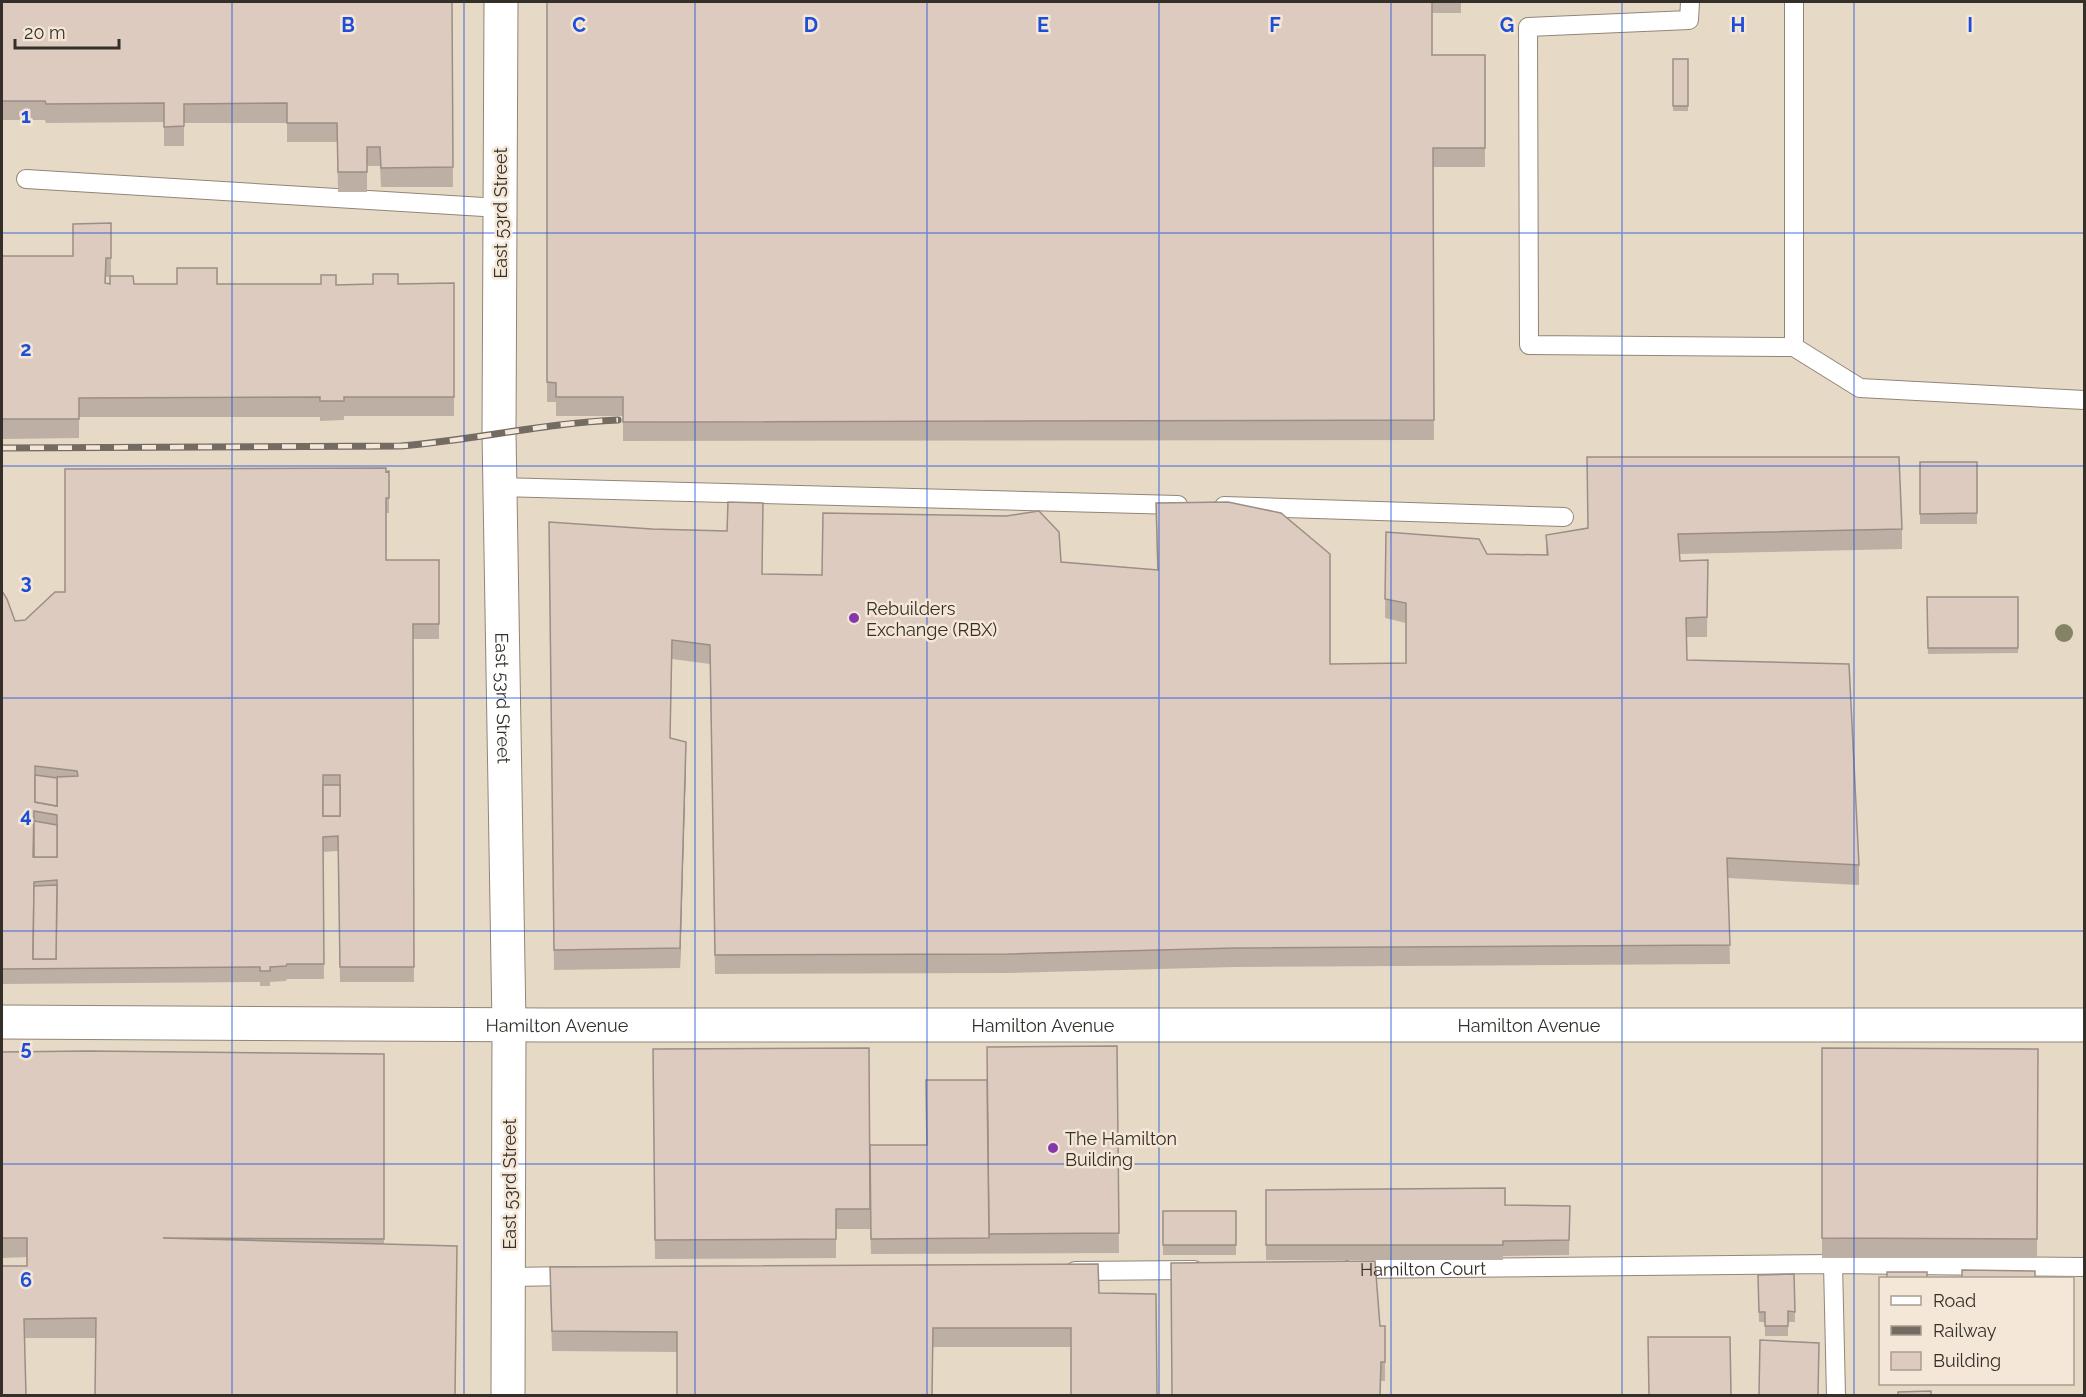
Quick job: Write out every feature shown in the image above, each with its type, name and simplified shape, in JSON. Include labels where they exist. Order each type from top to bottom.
[{"type":"street","name":"East 53rd Street","points":[[501,2],[500,487],[509,1025],[508,1395]]},
{"type":"street","name":"Hamilton Avenue","points":[[2,1022],[509,1025],[2085,1025]]},
{"type":"lane","points":[[1690,2],[1689,21],[1528,27],[1528,345],[1794,347],[1860,388],[2085,400]]},
{"type":"lane","points":[[1794,2],[1794,347]]},
{"type":"lane","points":[[26,179],[500,208]]},
{"type":"lane","points":[[500,487],[1564,517]]},
{"type":"lane","points":[[1833,1264],[1836,1395]]},
{"type":"lane","name":"Hamilton Court","points":[[1332,1269],[1833,1264],[2085,1267]]},
{"type":"lane","points":[[1057,1272],[1213,1270]]},
{"type":"lane","points":[[509,1277],[592,1276]]},
{"type":"shaded area","points":[[2,2],[2084,2],[2084,1395],[2,1396]]},
{"type":"building","points":[[2,2],[452,2],[453,167],[381,168],[380,147],[367,147],[367,172],[338,172],[337,123],[287,123],[287,103],[184,104],[184,126],[164,127],[164,103],[46,104],[45,101],[2,101]]},
{"type":"building","points":[[547,2],[1432,2],[1432,55],[1485,55],[1485,148],[1433,148],[1434,420],[623,422],[623,397],[556,397],[556,383],[547,382]]},
{"type":"building","points":[[1673,59],[1688,59],[1688,106],[1673,106]]},
{"type":"building","points":[[111,223],[111,258],[106,258],[105,283],[110,284],[110,276],[133,276],[134,284],[177,284],[177,268],[217,268],[217,284],[321,284],[321,275],[336,275],[336,285],[373,284],[373,274],[398,274],[398,284],[454,283],[454,397],[344,397],[344,401],[320,401],[320,397],[79,398],[79,419],[2,419],[2,256],[73,256],[73,224]]},
{"type":"building","points":[[1587,457],[1899,457],[1902,529],[1678,534],[1680,561],[1708,560],[1707,617],[1686,618],[1687,660],[1849,664],[1859,865],[1727,858],[1730,945],[1235,948],[1008,954],[715,955],[710,645],[672,640],[670,738],[686,742],[680,948],[554,950],[549,522],[727,531],[728,502],[763,503],[762,574],[822,575],[823,513],[1006,516],[1039,511],[1059,532],[1061,562],[1158,570],[1156,503],[1228,502],[1281,513],[1330,554],[1330,664],[1406,663],[1406,603],[1385,599],[1386,532],[1479,539],[1487,554],[1548,555],[1546,535],[1588,528]]},
{"type":"building","points":[[1920,462],[1977,462],[1977,513],[1920,514]]},
{"type":"building","points":[[386,468],[386,472],[389,471],[389,498],[386,498],[386,560],[439,560],[439,624],[413,624],[414,967],[340,967],[338,836],[323,837],[324,964],[287,964],[270,967],[270,971],[260,971],[260,967],[2,969],[2,591],[15,621],[25,620],[55,592],[65,592],[65,469]],"holes":[[[35,766],[77,771],[78,776],[57,777],[57,806],[35,802]],[[323,775],[340,775],[340,816],[323,816]],[[34,811],[57,815],[57,857],[33,857]],[[57,880],[56,959],[33,959],[34,882]]]},
{"type":"building","points":[[1927,597],[2018,597],[2018,648],[1928,648]]},
{"type":"building","points":[[35,775],[57,778],[57,806],[35,802]]},
{"type":"building","points":[[323,785],[340,785],[340,816],[323,816]]},
{"type":"building","points":[[34,821],[57,825],[57,857],[34,857]]},
{"type":"building","points":[[57,885],[56,959],[33,959],[34,886]]},
{"type":"building","name":"The Hamilton Building","points":[[1117,1046],[1119,1233],[989,1234],[987,1047]]},
{"type":"building","points":[[869,1048],[870,1209],[836,1209],[836,1239],[655,1240],[653,1049]]},
{"type":"building","points":[[1822,1048],[2038,1049],[2037,1239],[1822,1238]]},
{"type":"building","points":[[2,1052],[384,1054],[384,1239],[163,1238],[457,1246],[455,1395],[95,1395],[96,1318],[24,1319],[26,1395],[2,1395],[2,1266],[27,1266],[27,1238],[2,1238]]},
{"type":"building","points":[[926,1080],[987,1080],[989,1238],[871,1239],[870,1145],[927,1145]]},
{"type":"building","points":[[1505,1188],[1505,1205],[1570,1206],[1569,1240],[1503,1241],[1503,1245],[1266,1245],[1266,1190]]},
{"type":"building","points":[[1163,1211],[1236,1211],[1236,1245],[1163,1245]]},
{"type":"building","points":[[1375,1261],[1380,1326],[1385,1326],[1385,1362],[1381,1362],[1380,1395],[1172,1395],[1171,1263]]},
{"type":"building","points":[[1098,1264],[1099,1293],[1156,1294],[1157,1395],[1071,1395],[1071,1328],[933,1328],[932,1395],[677,1395],[677,1332],[552,1331],[550,1267]]},
{"type":"building","points":[[1962,1270],[2035,1271],[2035,1277],[1962,1277]]},
{"type":"building","points":[[1887,1272],[1927,1272],[1927,1277],[1887,1277]]},
{"type":"building","points":[[1794,1274],[1795,1312],[1788,1311],[1788,1326],[1765,1326],[1765,1312],[1759,1312],[1758,1275]]},
{"type":"building","points":[[1648,1337],[1730,1337],[1731,1395],[1649,1395]]},
{"type":"building","points":[[1760,1340],[1819,1343],[1818,1395],[1759,1395]]},
{"type":"building","points":[[1931,1391],[1931,1395],[1898,1395],[1898,1392]]},
{"type":"railway","points":[[2,448],[401,446],[564,424],[618,420]]},
{"type":"place","name":"Rebuilders Exchange (RBX)","points":[[854,618]]},
{"type":"place","name":"The Hamilton Building","points":[[1053,1148]]}]
